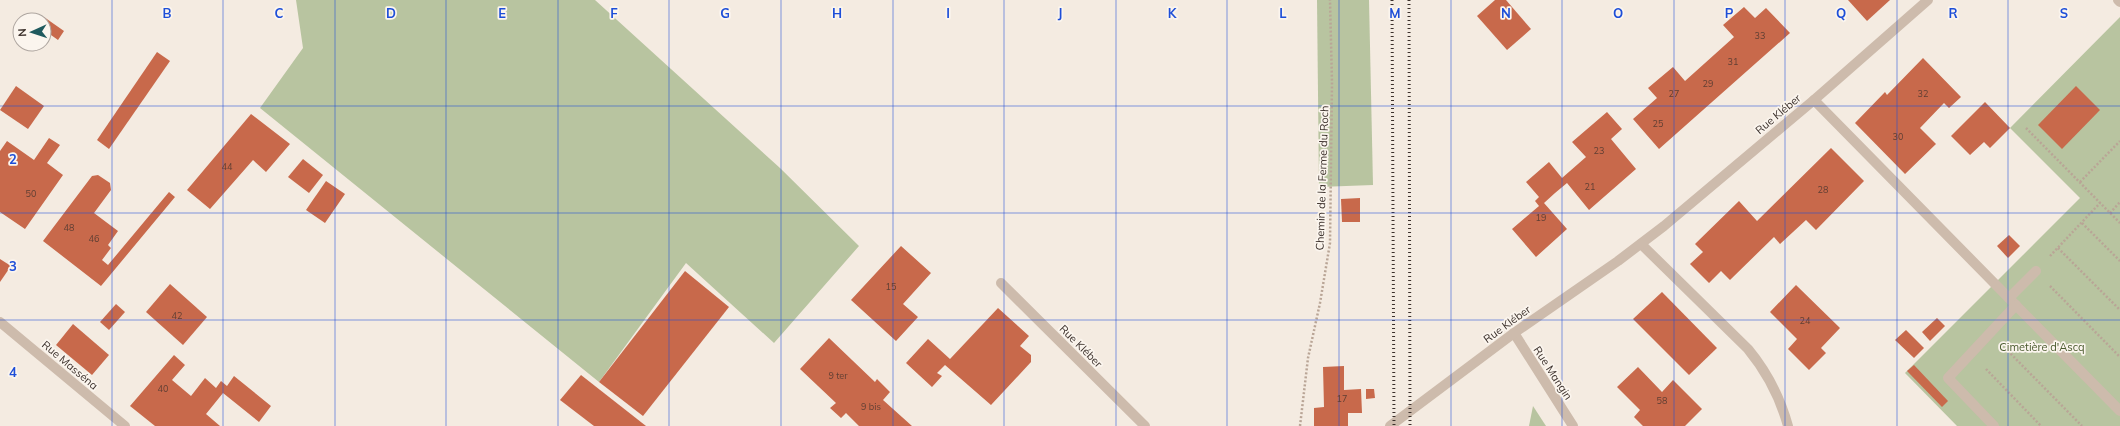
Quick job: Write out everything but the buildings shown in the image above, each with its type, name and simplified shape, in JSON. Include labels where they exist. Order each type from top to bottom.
[{"type":"street","name":"Rue Kléber","points":[[1390,426],[1514,333],[1641,244],[1814,100],[1928,0]]},
{"type":"street","points":[[1814,100],[2120,411]]},
{"type":"street","points":[[1641,244],[1755,358],[1770,379],[1779,398],[1788,426]]},
{"type":"street","points":[[1994,426],[1948,378],[1991,332],[2036,271]]},
{"type":"street","name":"Rue Kléber","points":[[1001,283],[1145,426]]},
{"type":"street","name":"Rue Masséna","points":[[0,322],[125,426]]},
{"type":"street","name":"Rue Mangin","points":[[1514,333],[1573,426]]},
{"type":"path","name":"Chemin de la Ferme du Roch","points":[[1300,426],[1308,358],[1320,303],[1330,243],[1332,82],[1330,0]]},
{"type":"path","points":[[2026,128],[2120,223]]},
{"type":"path","points":[[2080,182],[2120,141]]},
{"type":"path","points":[[2100,202],[2036,271],[2120,357]]},
{"type":"path","points":[[2110,212],[2120,202]]},
{"type":"path","points":[[2082,223],[2120,261]]},
{"type":"path","points":[[2058,248],[2120,310]]},
{"type":"path","points":[[1991,332],[2082,426]]},
{"type":"path","points":[[1971,354],[2041,426]]},
{"type":"green space","points":[[296,0],[595,0],[780,168],[859,246],[774,343],[686,263],[599,382],[260,108],[303,48]]},
{"type":"green space","points":[[1317,0],[1369,0],[1373,185],[1319,187]]},
{"type":"green space","name":"Cimetière d'Ascq","points":[[2120,17],[2120,426],[1957,426],[1905,373],[2080,198],[2010,128]]},
{"type":"green space","points":[[1533,406],[1546,426],[1529,426]]},
{"type":"railway","points":[[1392,0],[1394,426]]},
{"type":"railway","points":[[1409,0],[1410,426]]}]
